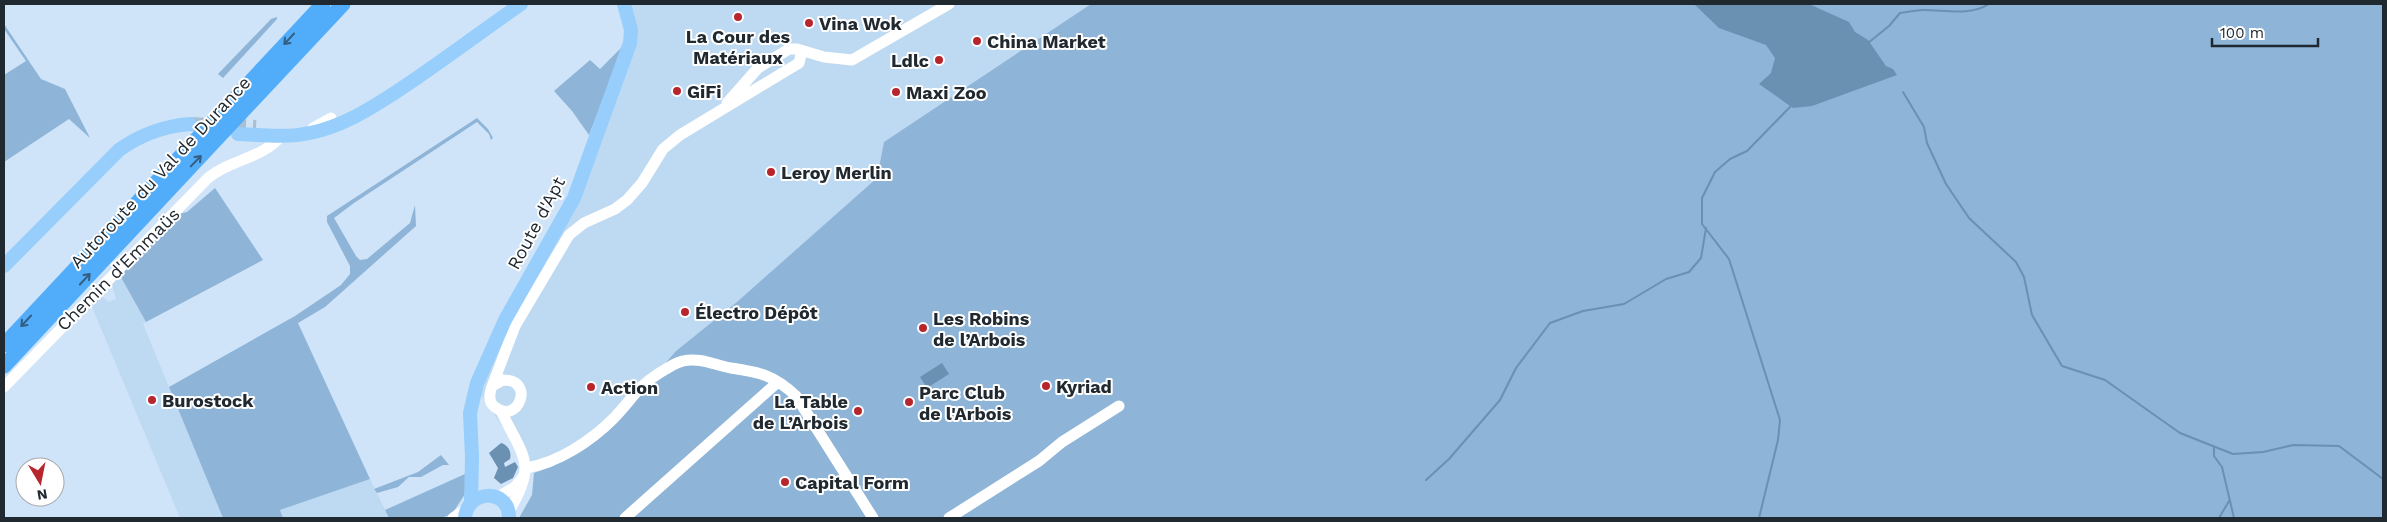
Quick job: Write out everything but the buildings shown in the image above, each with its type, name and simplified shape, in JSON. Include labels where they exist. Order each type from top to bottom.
[{"type":"highway","name":"Autoroute du Val de Durance","points":[[4,345],[189,133],[222,111],[323,4]]},
{"type":"highway","name":"Autoroute du Val de Durance","points":[[4,366],[343,4]]},
{"type":"highway","points":[[244,109],[353,4]]},
{"type":"main road","name":"Route d'Apt","points":[[468,510],[472,457],[470,413],[476,383],[505,320],[574,198],[630,43],[631,30],[624,4]]},
{"type":"main road","points":[[260,131],[281,136],[313,133],[347,120],[434,68],[520,5]]},
{"type":"main road","points":[[238,134],[304,126],[331,118],[368,102],[434,68]]},
{"type":"main road","points":[[4,266],[75,195],[120,155],[162,134],[189,133]]},
{"type":"main road","name":"Route d'Apt","points":[[472,457],[482,482],[493,496],[503,501],[509,514]]},
{"type":"main road","points":[[468,510],[479,496],[493,496]]},
{"type":"street","points":[[719,111],[756,71],[784,51],[793,48],[824,57],[855,60],[949,4]]},
{"type":"street","points":[[799,50],[801,55],[799,63]]},
{"type":"street","points":[[502,359],[504,369],[519,387],[522,397],[520,403],[507,410],[496,409],[490,400],[490,394],[502,359],[515,326],[569,235],[584,223],[619,207],[637,189],[659,154],[671,141],[799,63],[809,59],[824,57]]},
{"type":"street","points":[[756,71],[758,80],[768,82]]},
{"type":"street","points":[[239,161],[254,150],[260,131]]},
{"type":"street","points":[[239,161],[269,148],[281,136]]},
{"type":"street","name":"Chemin d'Emmaüs","points":[[4,387],[208,178],[222,168],[239,161]]},
{"type":"street","points":[[493,496],[515,487],[526,470],[551,462],[598,433],[650,379],[681,361],[696,359],[732,368],[752,370],[778,382],[796,396],[873,518]]},
{"type":"street","points":[[494,385],[503,380],[513,381]]},
{"type":"street","points":[[625,518],[778,382]]},
{"type":"street","points":[[949,518],[1039,461],[1062,442],[1119,406]]},
{"type":"street","points":[[507,410],[511,431],[521,450],[526,470],[524,485],[509,514]]},
{"type":"street","points":[[453,518],[468,510]]},
{"type":"shaded area","points":[[630,4],[1091,4],[884,142],[878,178],[737,302],[676,351],[630,404],[553,466],[534,473],[479,392],[495,348],[578,198],[631,50]]},
{"type":"shaded area","points":[[1091,4],[2383,4],[2383,518],[519,518],[532,495],[534,473],[553,466],[630,404],[676,351],[737,302],[877,178],[884,142]]},
{"type":"shaded area","points":[[1694,4],[1809,4],[1849,22],[1855,32],[1868,40],[1886,66],[1893,69],[1897,75],[1812,106],[1793,108],[1759,84],[1771,73],[1775,58],[1766,45],[1719,28]]},
{"type":"shaded area","points":[[277,17],[223,78],[218,74],[271,19]]},
{"type":"shaded area","points":[[4,24],[41,79],[65,89],[90,138],[69,119],[4,162],[4,75],[26,61],[4,29]]},
{"type":"shaded area","points":[[625,44],[589,135],[572,111],[554,91],[590,60],[600,69]]},
{"type":"shaded area","points":[[477,118],[488,129],[493,138],[491,140],[489,134],[477,122],[334,218],[360,260],[367,259],[410,223],[415,205],[416,226],[325,307],[298,323],[370,479],[280,510],[283,518],[223,518],[169,387],[295,316],[341,285],[350,274],[350,266],[327,222],[327,216]]},
{"type":"shaded area","points":[[215,188],[263,260],[146,322],[118,272],[175,215],[187,212]]},
{"type":"shaded area","points":[[118,272],[146,322],[143,324],[223,518],[180,518],[90,302],[101,295],[108,302],[116,299],[111,282]]},
{"type":"shaded area","points":[[942,363],[949,374],[927,388],[920,377]]},
{"type":"shaded area","points":[[501,443],[510,451],[510,459],[504,463],[505,467],[515,462],[518,467],[513,478],[501,484],[494,478],[498,468],[489,453]]},
{"type":"shaded area","points":[[441,455],[449,465],[443,465],[421,477],[409,477],[398,487],[377,493],[374,489],[418,472]]},
{"type":"shaded area","points":[[465,474],[465,494],[452,514],[441,518],[389,518],[385,510]]},
{"type":"shaded area","points":[[370,479],[389,518],[283,518],[280,510]]},
{"type":"waterway","points":[[1868,43],[1889,26],[1900,13],[1924,10],[1966,11],[1982,8],[1989,4]]},
{"type":"waterway","points":[[1903,92],[1924,127],[1927,143],[1946,184],[1969,218],[2016,262],[2024,277],[2032,315],[2062,366],[2105,380],[2180,433],[2233,454],[2263,452],[2293,445],[2339,446],[2383,479]]},
{"type":"waterway","points":[[1759,518],[1778,440],[1780,420],[1729,259],[1702,224],[1702,198],[1715,172],[1730,159],[1747,151],[1791,106]]},
{"type":"waterway","points":[[1426,480],[1449,459],[1500,400],[1516,368],[1550,323],[1583,311],[1624,304],[1666,279],[1689,272],[1701,258],[1706,228]]},
{"type":"waterway","points":[[2214,447],[2214,456],[2222,467],[2234,518]]},
{"type":"waterway","points":[[2219,518],[2229,501]]},
{"type":"tunnel","points":[[190,124],[256,127]]},
{"type":"place","name":"La Cour des Matériaux","points":[[738,17]]},
{"type":"place","name":"Vina Wok","points":[[809,23]]},
{"type":"place","name":"China Market","points":[[977,41]]},
{"type":"place","name":"Ldlc","points":[[939,60]]},
{"type":"place","name":"GiFi","points":[[677,91]]},
{"type":"place","name":"Maxi Zoo","points":[[896,92]]},
{"type":"place","name":"Leroy Merlin","points":[[771,172]]},
{"type":"place","name":"Électro Dépôt","points":[[685,312]]},
{"type":"place","name":"Les Robins de l’Arbois","points":[[923,328]]},
{"type":"place","name":"Kyriad","points":[[1046,386]]},
{"type":"place","name":"Action","points":[[591,387]]},
{"type":"place","name":"Burostock","points":[[152,400]]},
{"type":"place","name":"Parc Club de l'Arbois","points":[[909,402]]},
{"type":"place","name":"La Table de L’Arbois","points":[[858,411]]},
{"type":"place","name":"Capital Form","points":[[785,482]]}]
